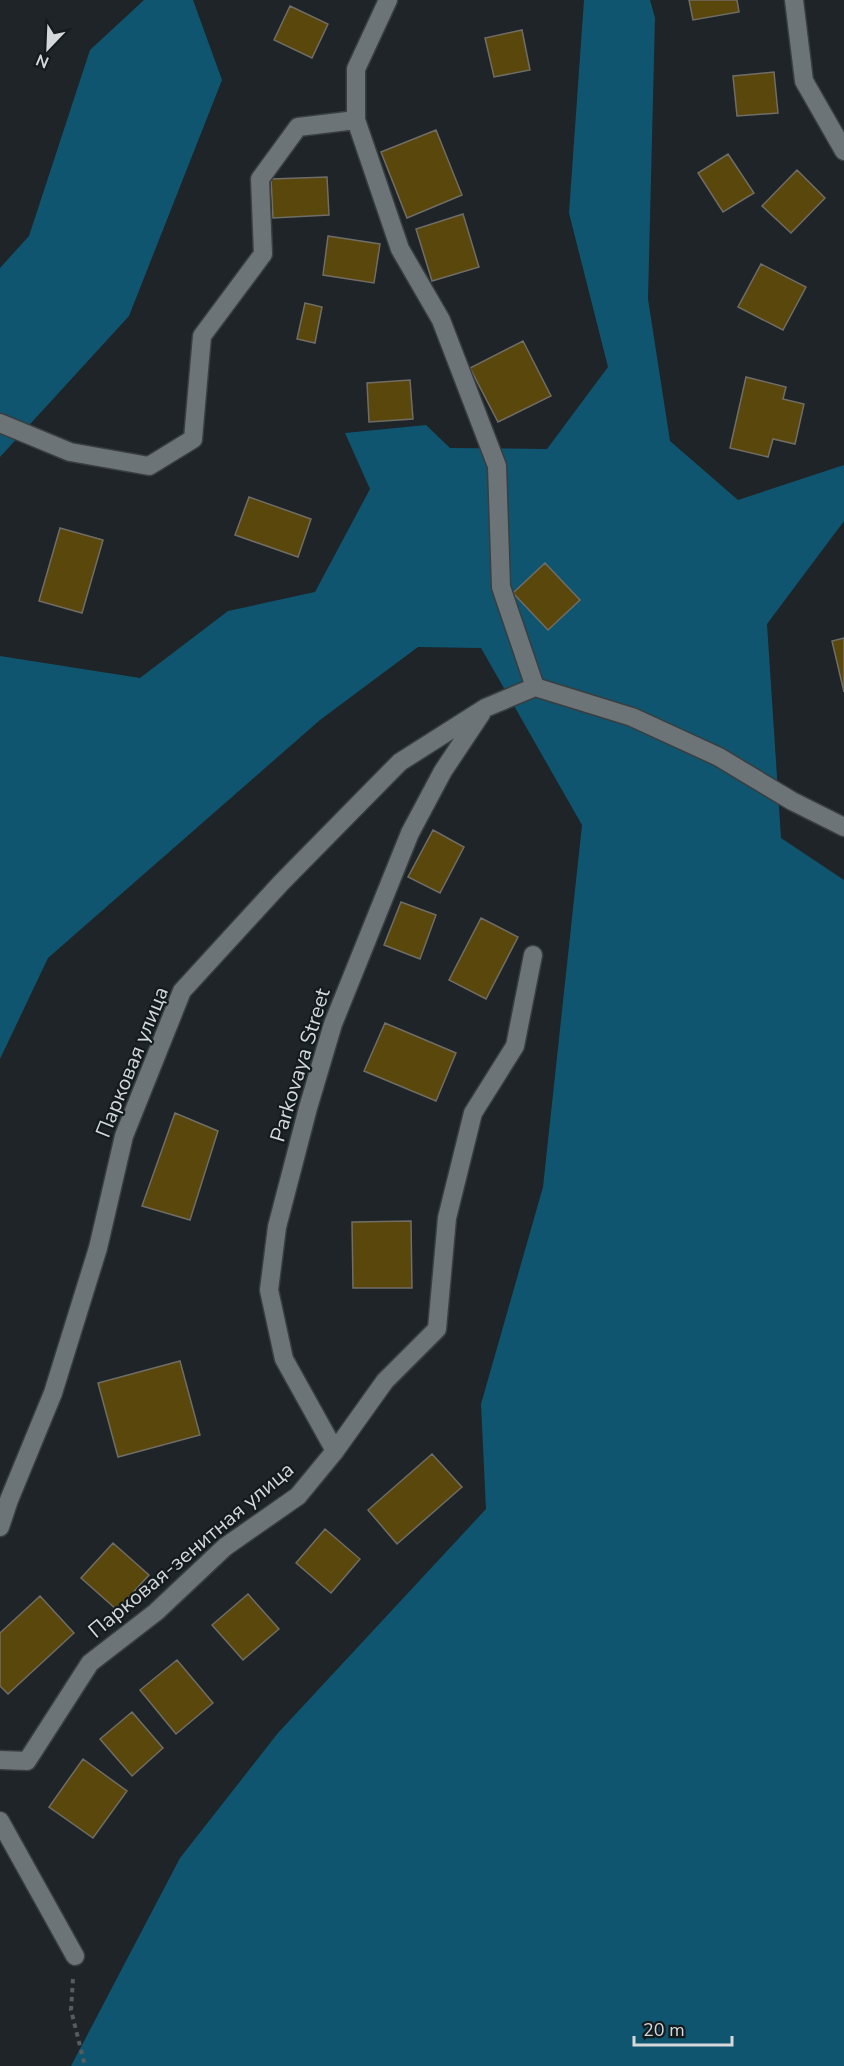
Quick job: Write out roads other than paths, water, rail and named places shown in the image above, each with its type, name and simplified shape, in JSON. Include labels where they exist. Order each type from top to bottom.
[{"type":"street","points":[[388,0],[357,69],[356,120],[400,249],[441,320],[497,466],[501,587],[535,687],[641,721],[719,757],[792,801],[844,827]]},
{"type":"street","points":[[794,0],[804,81],[844,151]]},
{"type":"street","points":[[0,423],[70,452],[149,466],[193,439],[202,336],[263,254],[260,179],[298,127],[356,120]]},
{"type":"street","name":"Парковая улица","points":[[0,1527],[53,1393],[98,1248],[124,1136],[182,991],[281,883],[400,762],[485,708],[535,687]]},
{"type":"street","name":"Parkovaya Street","points":[[335,1451],[284,1359],[269,1290],[277,1227],[333,1024],[410,833],[443,771],[485,708]]},
{"type":"street","name":"Парковая-зенитная улица","points":[[0,1760],[27,1761],[90,1663],[156,1612],[225,1547],[298,1496],[335,1451],[385,1380],[437,1329],[447,1218],[473,1113],[515,1046],[533,955]]},
{"type":"street","points":[[0,1821],[75,1956]]}]
